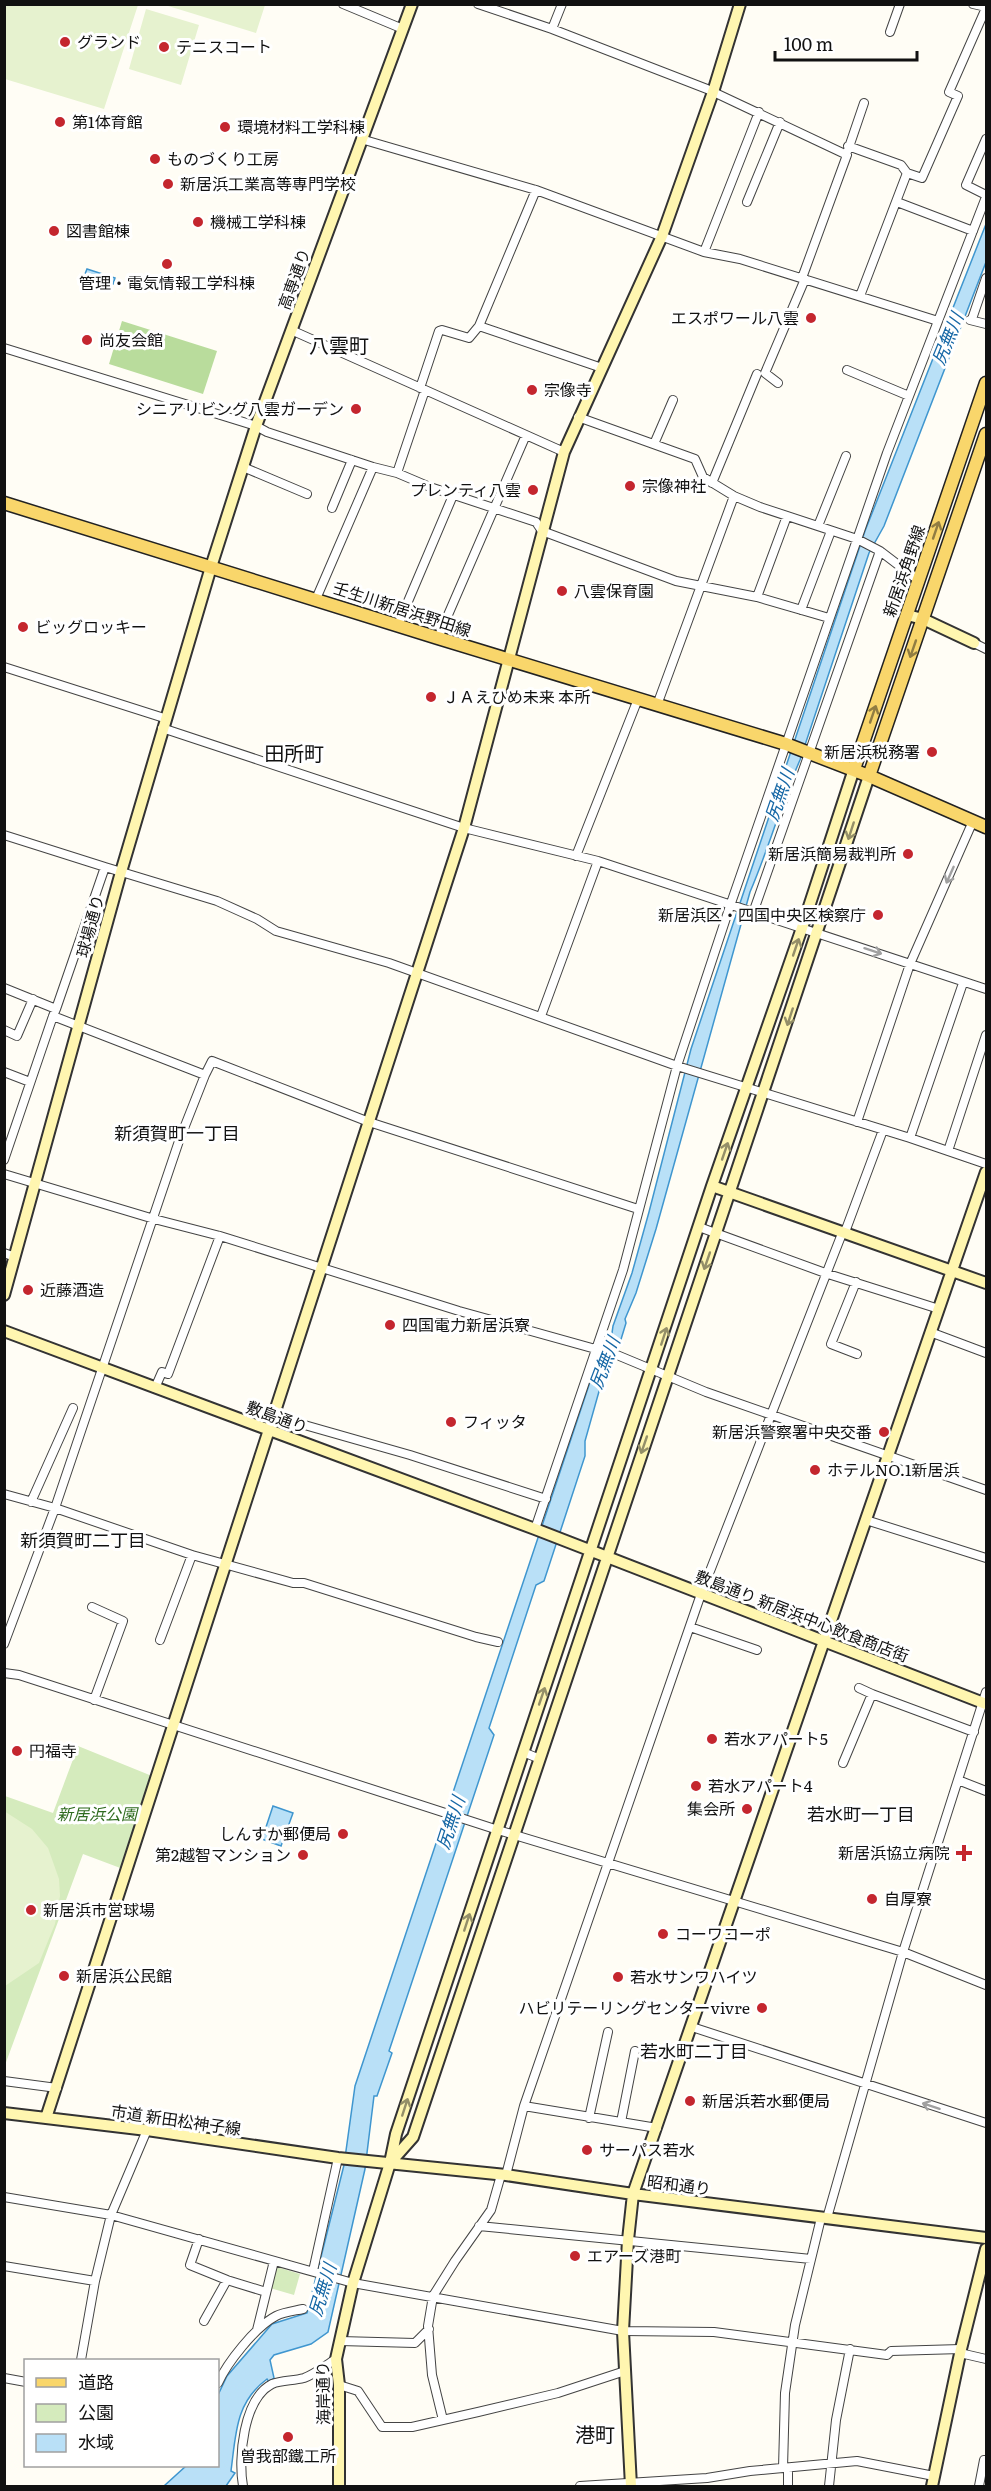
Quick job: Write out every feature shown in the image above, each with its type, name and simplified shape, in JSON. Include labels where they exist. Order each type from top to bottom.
[{"type":"main road","name":"新居浜角野線","points":[[854,770],[987,383]]},
{"type":"main road","name":"新居浜角野線","points":[[869,776],[987,434]]},
{"type":"main road","name":"壬生川新居浜野田線","points":[[4,503],[808,752]]},
{"type":"main road","points":[[808,752],[987,827]]},
{"type":"street","points":[[343,4],[403,29]]},
{"type":"street","name":"高専通り","points":[[211,567],[256,426],[412,4]]},
{"type":"street","points":[[478,4],[552,29],[713,92],[847,155]]},
{"type":"street","points":[[552,29],[562,4]]},
{"type":"street","points":[[46,2118],[324,1267],[464,828],[564,452],[662,236],[713,92],[740,4]]},
{"type":"street","points":[[890,32],[900,4]]},
{"type":"street","points":[[848,146],[901,165],[907,173],[922,178],[958,96],[949,92],[987,8],[972,4]]},
{"type":"street","points":[[778,383],[765,373],[803,279],[864,103]]},
{"type":"street","points":[[704,252],[759,112]]},
{"type":"street","points":[[747,202],[780,122]]},
{"type":"street","points":[[537,1529],[599,1350],[679,1066],[829,618],[909,396],[987,196],[966,185],[987,139]]},
{"type":"street","points":[[361,140],[536,190],[704,252],[740,259],[938,321]]},
{"type":"street","points":[[860,296],[907,173]]},
{"type":"street","points":[[398,473],[439,331],[469,338],[479,326],[536,190]]},
{"type":"street","points":[[897,202],[973,231]]},
{"type":"street","points":[[987,278],[971,319],[987,324]]},
{"type":"street","points":[[479,326],[602,368]]},
{"type":"street","points":[[291,330],[564,452]]},
{"type":"street","points":[[4,348],[256,426],[267,432],[398,473],[430,487],[454,493],[536,522],[542,531],[676,581],[757,597],[829,618]]},
{"type":"street","points":[[847,370],[909,396]]},
{"type":"street","points":[[712,483],[758,374]]},
{"type":"street","points":[[654,444],[673,400]]},
{"type":"street","points":[[578,417],[695,459],[703,477],[734,496],[858,539],[878,550],[918,580]]},
{"type":"street","points":[[438,639],[526,435]]},
{"type":"street","points":[[818,526],[846,456]]},
{"type":"street","points":[[332,508],[352,460]]},
{"type":"street","points":[[243,467],[307,494]]},
{"type":"street","points":[[316,599],[373,467]]},
{"type":"street","points":[[398,625],[454,493]]},
{"type":"street","points":[[657,705],[734,496]]},
{"type":"street","points":[[757,597],[788,516]]},
{"type":"street","points":[[801,610],[831,531]]},
{"type":"street","points":[[751,913],[878,550]]},
{"type":"street","name":"球場通り","points":[[4,1295],[10,1255],[36,1182],[163,723],[211,567]]},
{"type":"street","points":[[907,615],[923,619],[987,649]]},
{"type":"street","points":[[4,667],[464,828],[598,861],[987,989]]},
{"type":"street","points":[[576,856],[638,699]]},
{"type":"street","name":"海岸通り","points":[[339,2487],[339,2385],[336,2359],[353,2283],[390,2163],[396,2134],[712,1186],[802,928],[854,770]]},
{"type":"street","points":[[390,2163],[413,2137],[606,1556],[766,1092],[869,776]]},
{"type":"street","points":[[857,1122],[910,964],[973,821]]},
{"type":"street","points":[[4,835],[217,901],[257,919],[276,931],[388,963],[679,1066],[987,1164]]},
{"type":"street","points":[[541,1016],[598,861]]},
{"type":"street","points":[[4,1160],[105,867]]},
{"type":"street","points":[[910,1138],[963,982]]},
{"type":"street","points":[[4,988],[33,999],[78,1026],[205,1075]]},
{"type":"street","points":[[4,1030],[17,1036],[33,999]]},
{"type":"street","points":[[948,1151],[987,1035]]},
{"type":"street","points":[[4,1644],[55,1508],[179,1141],[212,1061],[369,1122],[638,1209]]},
{"type":"street","points":[[4,1072],[30,1082]]},
{"type":"street","points":[[443,2420],[432,2375],[429,2329],[433,2296],[491,2210],[524,2106],[701,1594],[883,1130]]},
{"type":"street","points":[[630,2485],[623,2331],[633,2194],[987,1173]]},
{"type":"street","points":[[4,1174],[324,1267],[459,1311],[617,1355],[667,1377],[772,1416],[987,1490]]},
{"type":"street","points":[[712,1186],[987,1282]]},
{"type":"street","points":[[699,1227],[828,1274],[939,1309]]},
{"type":"street","points":[[155,1388],[162,1372],[168,1374],[220,1236]]},
{"type":"street","points":[[856,1282],[831,1344],[857,1354]]},
{"type":"street","name":"敷島通り","points":[[4,1331],[592,1551]]},
{"type":"street","points":[[930,1332],[987,1353]]},
{"type":"street","points":[[31,1502],[73,1408]]},
{"type":"street","points":[[275,1413],[302,1424],[410,1455],[546,1499]]},
{"type":"street","points":[[4,1494],[55,1508],[225,1565],[293,1583],[304,1583],[498,1642]]},
{"type":"street","points":[[866,1520],[987,1558]]},
{"type":"street","points":[[592,1551],[606,1556]]},
{"type":"street","points":[[160,1640],[192,1555]]},
{"type":"street","name":"敷島通り 新居浜中心飲食商店街","points":[[606,1556],[825,1642],[985,1699]]},
{"type":"street","points":[[92,1607],[123,1621],[94,1700]]},
{"type":"street","points":[[690,1626],[758,1650]]},
{"type":"street","points":[[4,1673],[19,1675],[513,1835],[903,1952],[987,1985]]},
{"type":"street","points":[[859,1688],[974,1732]]},
{"type":"street","points":[[843,1763],[872,1694]]},
{"type":"street","points":[[788,2487],[785,2393],[792,2342],[812,2259],[866,2085],[903,1952],[985,1699]]},
{"type":"street","points":[[523,1752],[540,1759]]},
{"type":"street","points":[[958,1780],[987,1791]]},
{"type":"street","points":[[692,2027],[987,2123]]},
{"type":"street","points":[[589,2118],[608,2032]]},
{"type":"street","points":[[621,2122],[635,2051]]},
{"type":"street","points":[[4,2081],[57,2088]]},
{"type":"street","points":[[524,2106],[657,2128]]},
{"type":"street","name":"市道 新田松神子線","points":[[4,2113],[147,2130],[368,2161]]},
{"type":"street","points":[[81,2359],[95,2282],[111,2215],[147,2130]]},
{"type":"street","points":[[315,2272],[341,2158]]},
{"type":"street","name":"昭和通り","points":[[368,2161],[503,2175],[633,2194],[987,2238]]},
{"type":"street","points":[[4,2197],[111,2215],[353,2283],[623,2331],[714,2332],[887,2355],[891,2351],[961,2351],[987,2359]]},
{"type":"street","points":[[479,2226],[812,2259]]},
{"type":"street","points":[[199,2239],[190,2265],[266,2292]]},
{"type":"street","points":[[580,2487],[630,2485],[857,2461],[933,2481],[961,2351],[987,2249]]},
{"type":"street","points":[[257,2331],[274,2261]]},
{"type":"street","points":[[4,2266],[95,2282]]},
{"type":"street","points":[[204,2321],[227,2280]]},
{"type":"street","points":[[219,2380],[222,2373],[257,2331],[276,2316],[303,2308]]},
{"type":"street","points":[[340,2341],[415,2343],[429,2329]]},
{"type":"street","points":[[829,2487],[836,2420],[850,2349]]},
{"type":"street","points":[[243,2487],[240,2469],[247,2420],[258,2397],[275,2383],[304,2378],[336,2359]]},
{"type":"street","points":[[339,2385],[358,2391],[382,2427],[412,2427],[558,2393],[625,2371]]},
{"type":"street","points":[[4,2378],[24,2382]]},
{"type":"street","points":[[979,2487],[984,2460]]},
{"type":"green space","name":"グランド","points":[[4,5],[138,5],[104,109],[5,79]]},
{"type":"green space","name":"テニスコート","points":[[165,5],[265,5],[256,33]]},
{"type":"green space","name":"テニスコート","points":[[146,9],[199,25],[181,85],[129,69]]},
{"type":"green space","points":[[122,321],[217,351],[203,394],[109,364]]},
{"type":"green space","name":"新居浜公園","points":[[78,1746],[152,1776],[123,1869],[83,1854],[5,2065],[5,1796],[53,1813]]},
{"type":"green space","name":"新居浜市営球場","points":[[4,1811],[32,1829],[48,1848],[59,1879],[60,1896],[55,1924],[39,1963],[5,1986]]},
{"type":"green space","points":[[277,2267],[300,2274],[294,2295],[270,2288]]},
{"type":"water","name":"尻無川","points":[[986,224],[986,262],[884,526],[869,553],[800,760],[750,892],[656,1229],[636,1293],[625,1319],[626,1323],[615,1359],[607,1363],[585,1441],[585,1456],[544,1581],[536,1585],[489,1728],[494,1735],[389,2051],[392,2053],[377,2096],[374,2096],[365,2169],[328,2332],[311,2344],[274,2355],[270,2360],[274,2378],[269,2382],[267,2379],[256,2388],[243,2409],[234,2444],[231,2471],[235,2473],[226,2486],[164,2486],[185,2467],[219,2467],[219,2393],[227,2376],[272,2324],[307,2313],[344,2165],[355,2086],[595,1367],[602,1362],[611,1340],[613,1326],[632,1273],[649,1212],[691,1049],[865,531]]},
{"type":"water","points":[[87,269],[115,278],[113,284],[85,274]]},
{"type":"water","points":[[273,1806],[293,1813],[281,1846],[262,1839]]},
{"type":"place","name":"グランド","points":[[65,42]]},
{"type":"place","name":"テニスコート","points":[[164,47]]},
{"type":"place","name":"第1体育館","points":[[60,122]]},
{"type":"place","name":"環境材料工学科棟","points":[[225,127]]},
{"type":"place","name":"ものづくり工房","points":[[155,159]]},
{"type":"place","name":"新居浜工業高等専門学校","points":[[168,184]]},
{"type":"place","name":"機械工学科棟","points":[[198,222]]},
{"type":"place","name":"図書館棟","points":[[54,231]]},
{"type":"place","name":"管理・電気情報工学科棟","points":[[167,264]]},
{"type":"place","name":"エスポワール八雲","points":[[811,318]]},
{"type":"place","name":"尚友会館","points":[[87,340]]},
{"type":"place","name":"宗像寺","points":[[532,390]]},
{"type":"place","name":"シニアリビング八雲ガーデン","points":[[356,409]]},
{"type":"place","name":"宗像神社","points":[[630,486]]},
{"type":"place","name":"プレンティ八雲","points":[[533,490]]},
{"type":"place","name":"八雲保育園","points":[[562,591]]},
{"type":"place","name":"ビッグロッキー","points":[[23,627]]},
{"type":"place","name":"ＪＡえひめ未来 本所","points":[[431,697]]},
{"type":"place","name":"新居浜税務署","points":[[932,752]]},
{"type":"place","name":"新居浜簡易裁判所","points":[[908,854]]},
{"type":"place","name":"新居浜区・四国中央区検察庁","points":[[878,915]]},
{"type":"place","name":"近藤酒造","points":[[28,1290]]},
{"type":"place","name":"四国電力新居浜寮","points":[[390,1325]]},
{"type":"place","name":"フィッタ","points":[[451,1422]]},
{"type":"place","name":"新居浜警察署中央交番","points":[[884,1432]]},
{"type":"place","name":"ホテルNO.1新居浜","points":[[815,1470]]},
{"type":"place","name":"若水アパート5","points":[[712,1739]]},
{"type":"place","name":"円福寺","points":[[17,1751]]},
{"type":"place","name":"若水アパート4","points":[[696,1786]]},
{"type":"place","name":"集会所","points":[[747,1809]]},
{"type":"place","name":"しんすか郵便局","points":[[343,1834]]},
{"type":"place","name":"新居浜協立病院","points":[[964,1853]]},
{"type":"place","name":"第2越智マンション","points":[[303,1855]]},
{"type":"place","name":"自厚寮","points":[[872,1899]]},
{"type":"place","name":"新居浜市営球場","points":[[31,1910]]},
{"type":"place","name":"コーワコーポ","points":[[663,1934]]},
{"type":"place","name":"新居浜公民館","points":[[64,1976]]},
{"type":"place","name":"若水サンワハイツ","points":[[618,1977]]},
{"type":"place","name":"ハビリテーリングセンターvivre","points":[[762,2008]]},
{"type":"place","name":"新居浜若水郵便局","points":[[690,2101]]},
{"type":"place","name":"サーパス若水","points":[[587,2150]]},
{"type":"place","name":"エアーズ港町","points":[[575,2256]]},
{"type":"place","name":"曽我部鐵工所","points":[[288,2437]]},
{"type":"district","name":"八雲町","points":[[339,346]]},
{"type":"district","name":"田所町","points":[[294,754]]},
{"type":"district","name":"新須賀町一丁目","points":[[177,1134]]},
{"type":"district","name":"新須賀町二丁目","points":[[83,1541]]},
{"type":"district","name":"若水町一丁目","points":[[861,1815]]},
{"type":"district","name":"若水町二丁目","points":[[694,2052]]},
{"type":"district","name":"港町","points":[[595,2435]]}]
